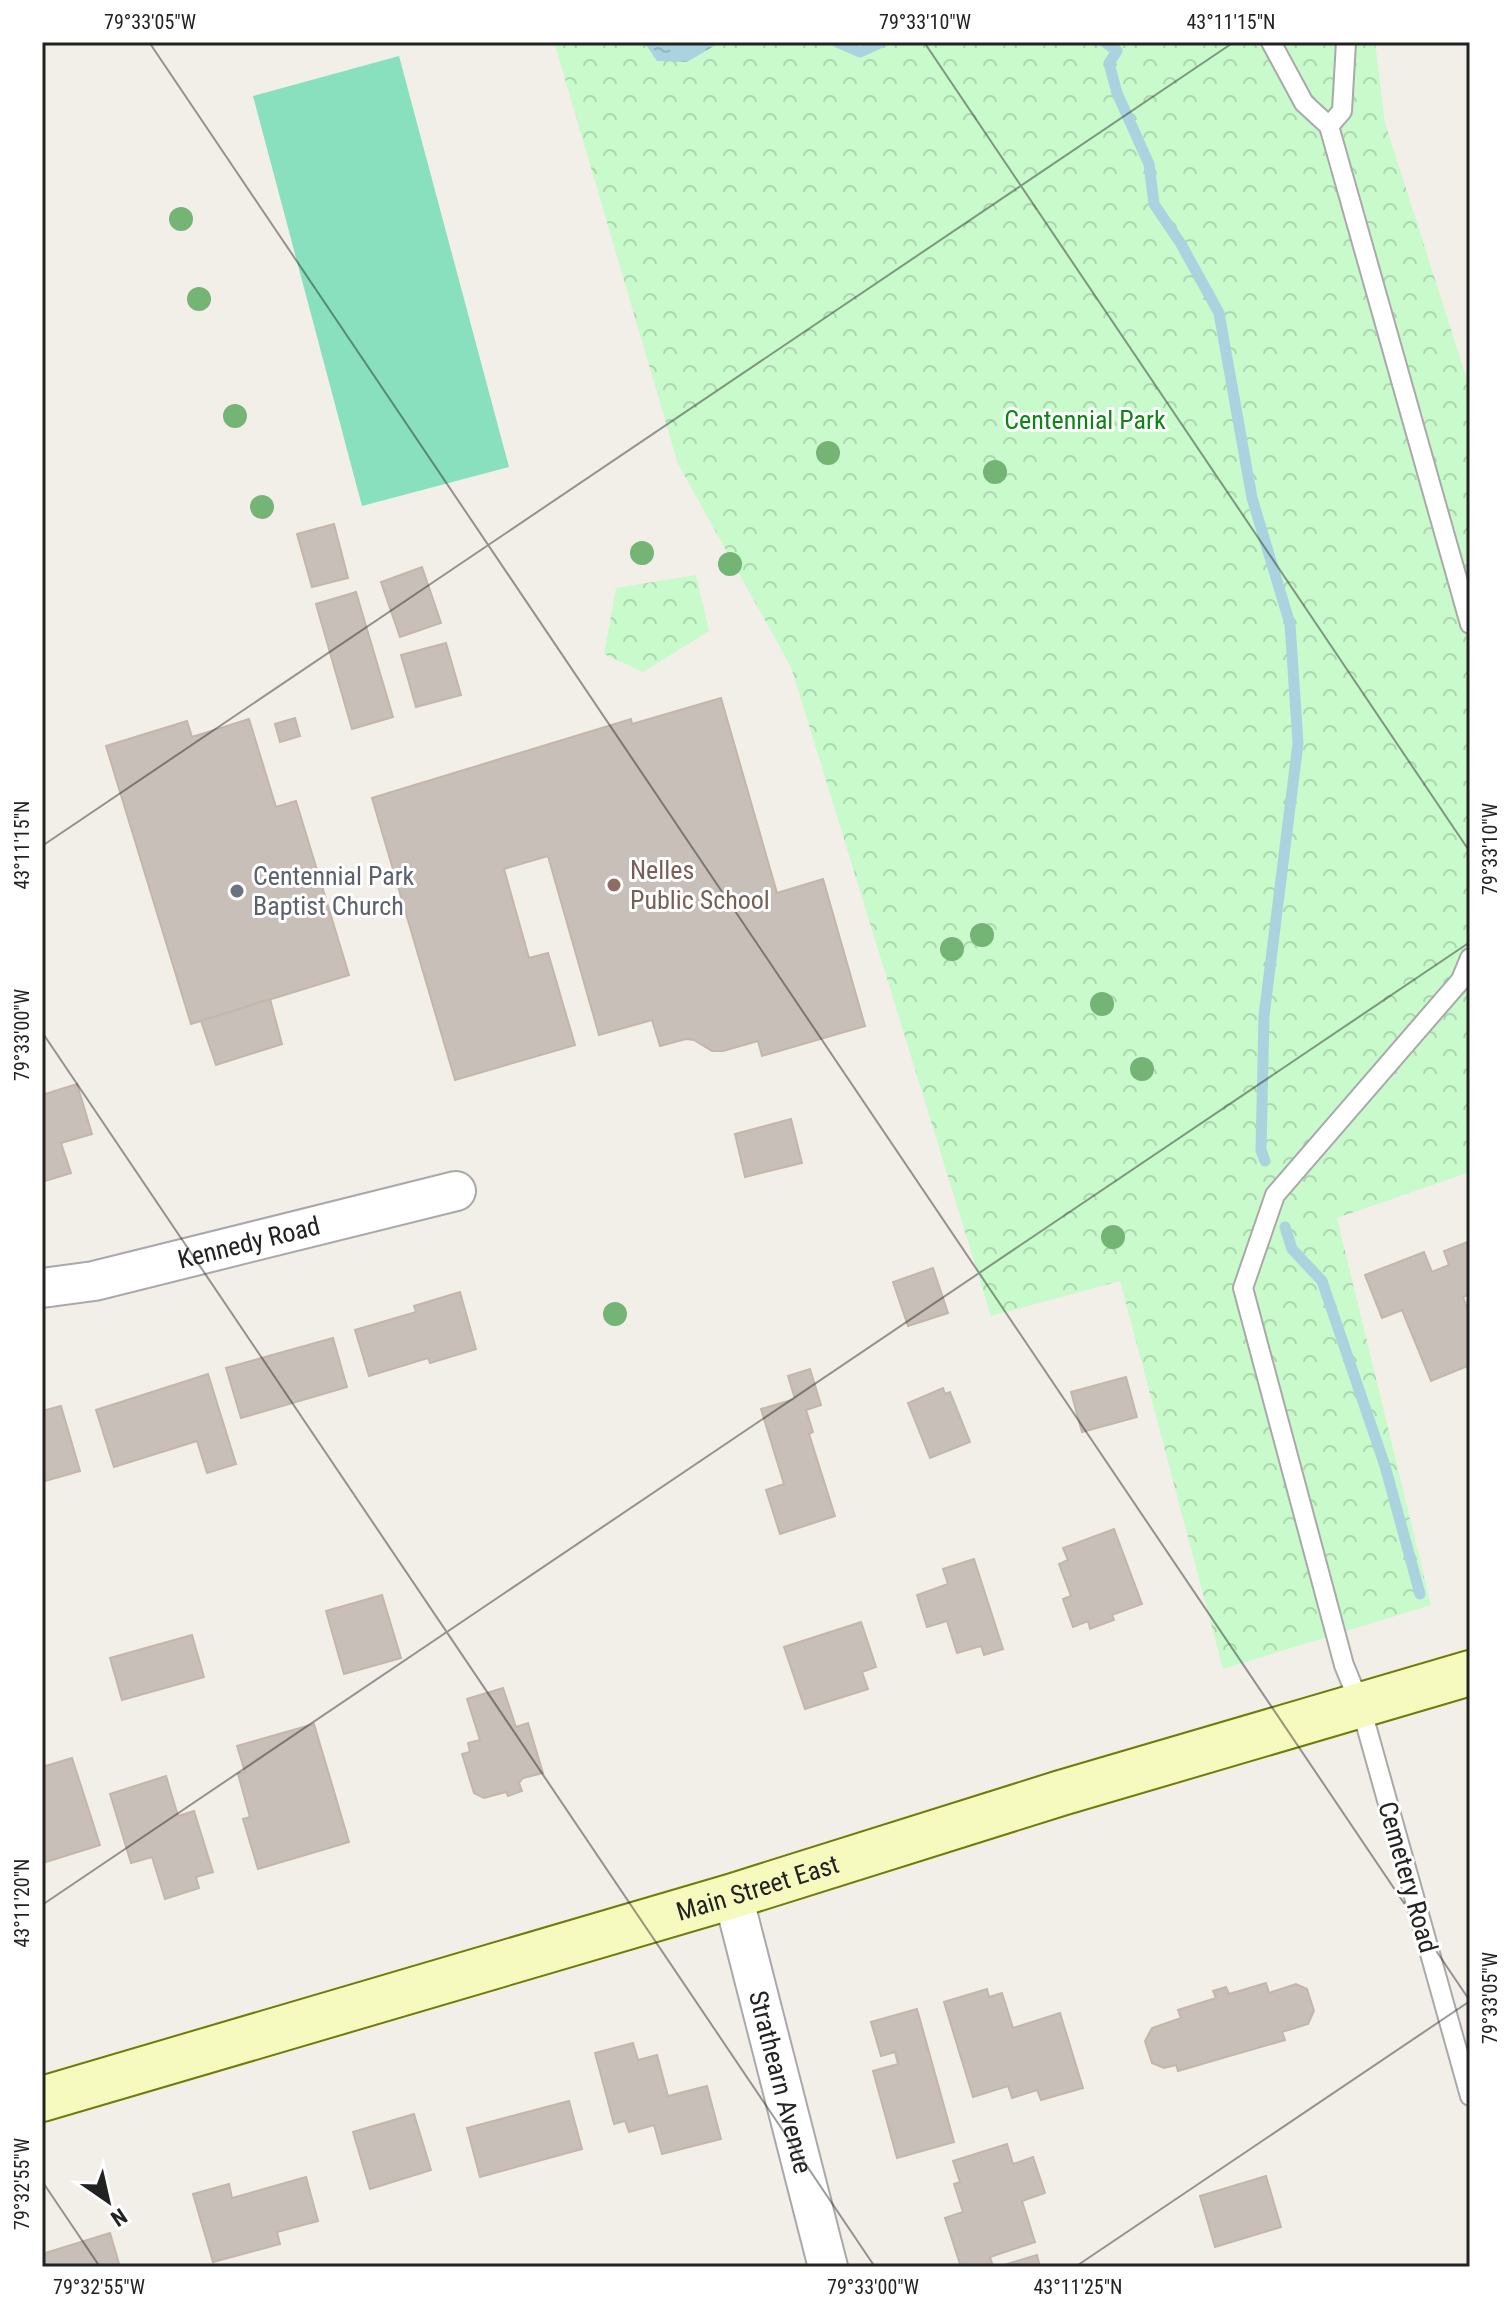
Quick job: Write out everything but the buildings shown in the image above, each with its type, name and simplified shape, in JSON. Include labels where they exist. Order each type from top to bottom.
[{"type":"main road","name":"Main Street East","points":[[42,2099],[733,1896],[1075,1789],[1470,1673]]},
{"type":"street","name":"Kennedy Road","points":[[42,1288],[94,1281],[456,1191]]},
{"type":"street","name":"Strathearn Avenue","points":[[733,1896],[828,2267]]},
{"type":"lane","points":[[1271,42],[1304,103],[1329,126],[1470,624]]},
{"type":"lane","points":[[1329,126],[1342,111],[1346,42]]},
{"type":"lane","name":"Cemetery Road","points":[[1470,958],[1461,980],[1275,1195],[1243,1288],[1344,1665],[1360,1704],[1470,2096]]},
{"type":"green space","name":"Centennial Park","points":[[554,42],[1375,42],[1385,123],[1470,389],[1470,1172],[1337,1218],[1431,1605],[1223,1669],[1120,1281],[991,1316],[791,667],[678,464]]},
{"type":"green space","points":[[399,56],[509,467],[362,506],[253,96]]},
{"type":"green space","points":[[696,575],[709,631],[643,672],[604,654],[616,588]]},
{"type":"water","points":[[644,42],[721,42],[687,62],[657,61]]},
{"type":"waterway","points":[[837,42],[860,52],[882,42]]},
{"type":"waterway","points":[[1105,42],[1117,51],[1109,63],[1117,93],[1149,164],[1154,204],[1181,244],[1219,313],[1252,498],[1290,624],[1298,743],[1264,1016],[1261,1150],[1265,1161]]},
{"type":"waterway","points":[[1285,1227],[1292,1249],[1322,1281],[1385,1466],[1420,1594]]},
{"type":"place","name":"Nelles Public School","points":[[614,885]]},
{"type":"place","name":"Centennial Park Baptist Church","points":[[237,891]]}]
